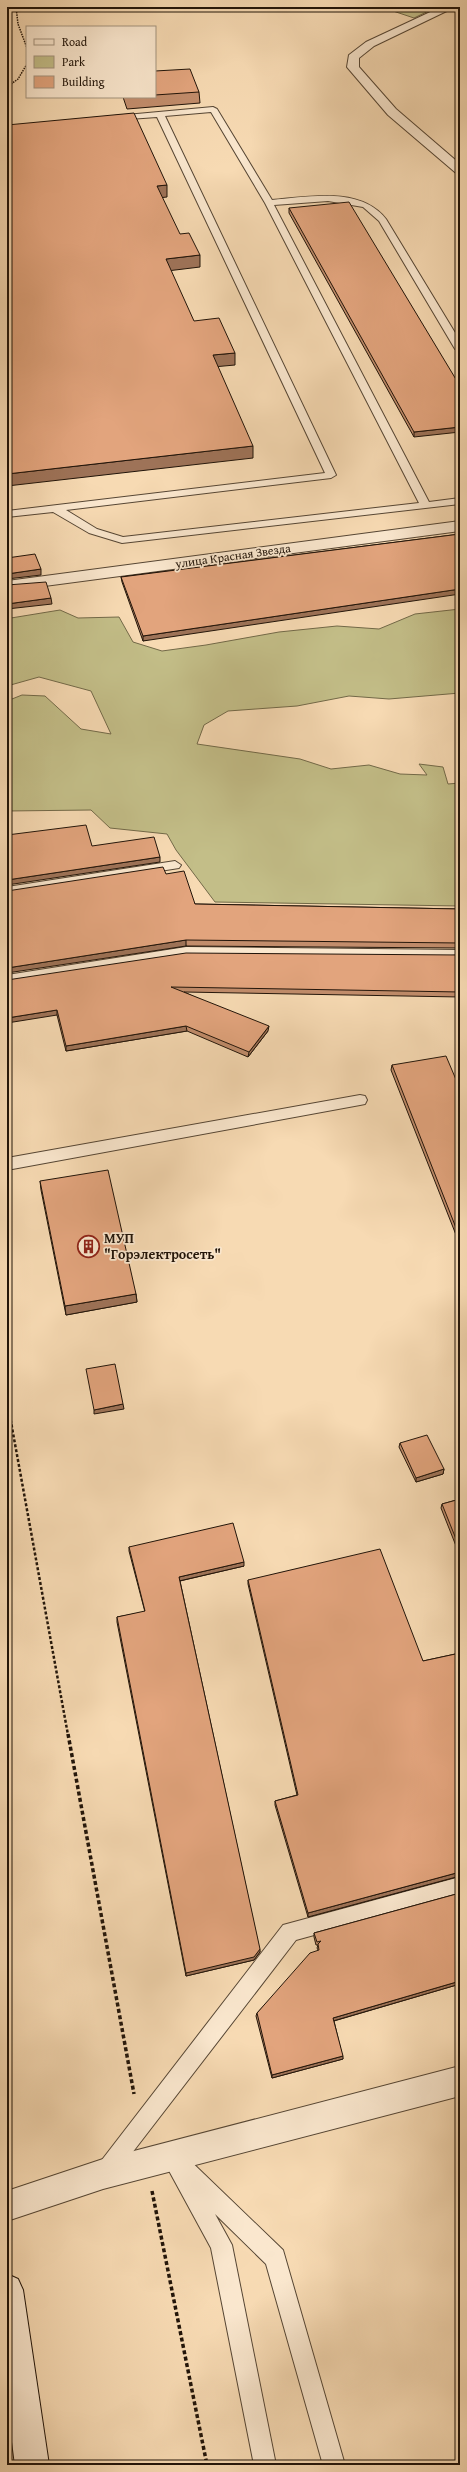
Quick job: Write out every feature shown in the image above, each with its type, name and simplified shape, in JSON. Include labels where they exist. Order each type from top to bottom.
[{"type":"street","points":[[450,7],[370,44],[353,57],[354,67],[392,112],[460,170]]},
{"type":"street","name":"улица Красная Звезда","points":[[7,586],[460,526]]},
{"type":"street","points":[[7,2206],[103,2174],[460,2081]]},
{"type":"street","points":[[7,2290],[32,2465]]},
{"type":"lane","points":[[106,119],[213,109],[269,203],[425,505]]},
{"type":"lane","points":[[7,514],[331,474],[160,114]]},
{"type":"lane","points":[[269,203],[328,198],[366,205],[382,219],[460,349]]},
{"type":"lane","points":[[55,508],[93,531],[122,540],[170,536],[460,501]]},
{"type":"lane","points":[[7,890],[175,865]]},
{"type":"lane","points":[[7,980],[186,952],[460,955]]},
{"type":"lane","points":[[7,1164],[360,1100]]},
{"type":"lane","points":[[103,2174],[290,1932],[460,1886]]},
{"type":"lane","points":[[159,2159],[220,2245],[265,2465]]},
{"type":"lane","points":[[159,2159],[274,2258],[334,2465]]},
{"type":"path","points":[[16,7],[18,24],[26,45]]},
{"type":"path","points":[[7,87],[18,79],[26,66]]},
{"type":"path","points":[[7,1400],[140,2126]]},
{"type":"path","points":[[159,2159],[207,2465]]},
{"type":"green space","points":[[381,7],[437,7],[414,18]]},
{"type":"green space","points":[[460,609],[460,693],[389,699],[349,696],[297,706],[228,711],[204,725],[197,744],[300,759],[331,769],[369,765],[400,774],[427,775],[419,764],[443,767],[448,784],[460,783],[460,906],[215,902],[176,850],[167,834],[110,828],[91,810],[7,811],[7,701],[22,695],[45,696],[81,729],[111,734],[91,691],[39,677],[7,686],[7,626],[11,618],[60,610],[78,618],[119,617],[133,642],[162,651],[279,632],[337,626],[379,629],[415,614]]},
{"type":"building","points":[[190,69],[199,92],[156,95],[156,71]]},
{"type":"building","points":[[134,113],[167,185],[157,186],[180,234],[189,233],[200,255],[166,259],[194,321],[219,318],[235,353],[213,355],[253,446],[7,474],[7,125]]},
{"type":"building","points":[[349,202],[460,386],[460,427],[414,432],[289,208]]},
{"type":"building","points":[[460,534],[460,589],[143,636],[121,577]]},
{"type":"building","points":[[35,554],[41,569],[7,574],[7,558]]},
{"type":"building","points":[[46,582],[51,598],[7,604],[7,585]]},
{"type":"building","points":[[86,825],[92,846],[154,837],[160,857],[7,880],[7,835]]},
{"type":"building","points":[[163,867],[166,874],[184,871],[195,904],[460,909],[460,943],[186,940],[7,968],[7,891]]},
{"type":"building","points":[[186,953],[460,955],[460,992],[171,987],[269,1026],[249,1052],[186,1026],[66,1046],[57,1010],[7,1018],[7,980]]},
{"type":"building","points":[[446,1056],[460,1089],[460,1238],[392,1065]]},
{"type":"building","name":"МУП \"Горэлектросеть\"","points":[[108,1170],[136,1294],[65,1306],[40,1181]]},
{"type":"building","points":[[115,1364],[123,1404],[94,1410],[86,1369]]},
{"type":"building","points":[[427,1435],[444,1469],[416,1478],[400,1443]]},
{"type":"building","points":[[460,1499],[460,1549],[442,1504]]},
{"type":"building","points":[[233,1523],[244,1562],[179,1577],[260,1949],[254,1957],[186,1973],[117,1617],[145,1611],[129,1547]]},
{"type":"building","points":[[380,1549],[423,1661],[460,1653],[460,1872],[308,1913],[275,1801],[298,1795],[248,1580]]},
{"type":"building","points":[[460,1893],[460,1981],[333,2018],[343,2056],[272,2075],[257,2013],[310,1953],[319,1950],[318,1944],[321,1941],[317,1942],[314,1933]]},
{"type":"place","name":"МУП \"Горэлектросеть\"","points":[[88,1246]]}]
